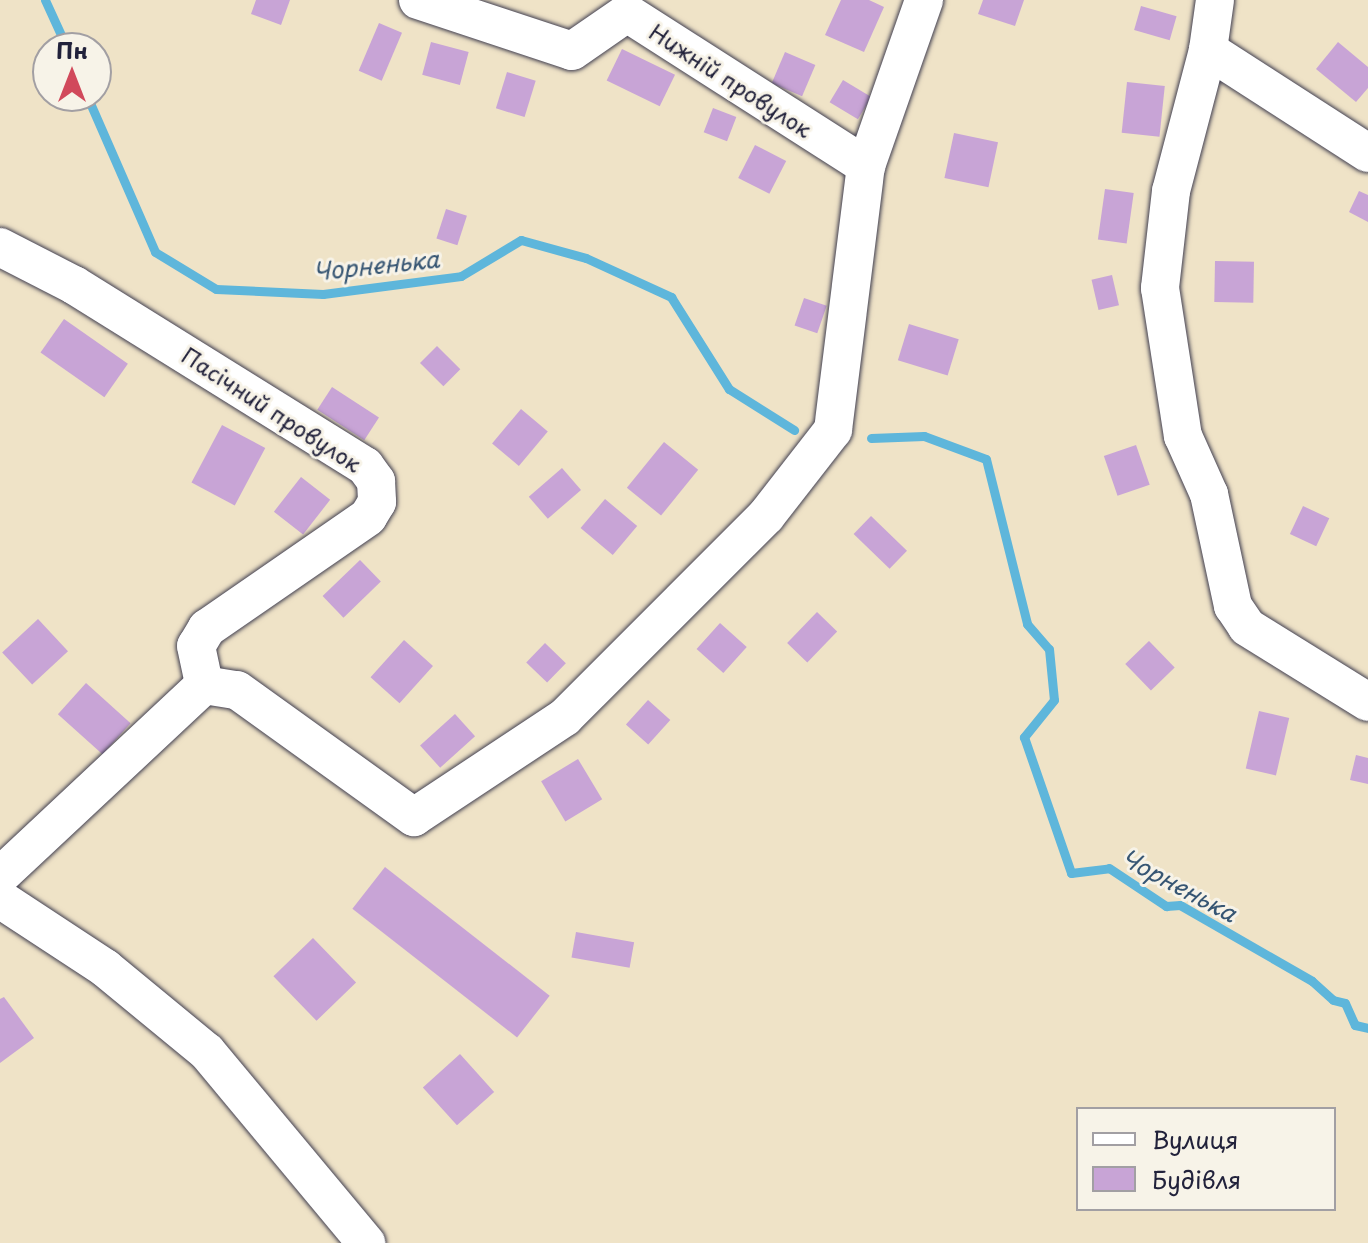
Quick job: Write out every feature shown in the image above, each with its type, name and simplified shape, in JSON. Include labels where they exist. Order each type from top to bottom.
[{"type":"street","name":"Нижній провулок","points":[[418,0],[572,51],[627,13],[866,166]]},
{"type":"street","points":[[0,876],[204,685],[237,690],[414,817],[565,717],[766,516],[833,430],[866,166],[924,0]]},
{"type":"street","points":[[1215,0],[1208,50],[1171,191],[1160,288],[1183,436],[1209,494],[1233,606],[1247,627],[1368,702]]},
{"type":"street","points":[[1208,50],[1368,153]]},
{"type":"street","name":"Пасічний провулок","points":[[0,247],[74,285],[365,466],[376,481],[377,502],[368,517],[207,628],[196,646],[204,685]]},
{"type":"street","points":[[0,899],[105,968],[207,1052],[366,1243]]},
{"type":"building","points":[[256,0],[290,0],[281,25],[251,14]]},
{"type":"building","points":[[841,0],[869,0],[884,7],[864,52],[825,35]]},
{"type":"building","points":[[983,0],[1024,0],[1015,26],[978,14]]},
{"type":"building","points":[[1141,6],[1177,16],[1170,40],[1134,30]]},
{"type":"building","points":[[379,23],[402,33],[382,81],[359,71]]},
{"type":"building","points":[[431,42],[469,52],[460,85],[422,75]]},
{"type":"building","points":[[1338,42],[1368,67],[1368,88],[1356,102],[1316,69]]},
{"type":"building","points":[[622,49],[675,75],[660,106],[607,80]]},
{"type":"building","points":[[785,52],[815,65],[802,96],[772,83]]},
{"type":"building","points":[[507,72],[536,81],[525,117],[496,108]]},
{"type":"building","points":[[843,80],[871,97],[858,119],[830,102]]},
{"type":"building","points":[[1127,82],[1165,86],[1159,137],[1122,133]]},
{"type":"building","points":[[713,108],[736,117],[727,141],[704,132]]},
{"type":"building","points":[[954,133],[998,142],[988,187],[944,178]]},
{"type":"building","points":[[755,145],[786,161],[769,194],[738,178]]},
{"type":"building","points":[[1105,189],[1134,193],[1127,244],[1098,240]]},
{"type":"building","points":[[1359,191],[1368,195],[1368,222],[1349,212]]},
{"type":"building","points":[[446,209],[467,216],[457,245],[436,238]]},
{"type":"building","points":[[1215,261],[1254,262],[1253,303],[1214,302]]},
{"type":"building","points":[[1112,275],[1119,305],[1099,310],[1092,280]]},
{"type":"building","points":[[804,298],[827,306],[817,333],[795,325]]},
{"type":"building","points":[[64,319],[128,364],[104,397],[40,353]]},
{"type":"building","points":[[909,324],[959,339],[948,376],[898,360]]},
{"type":"building","points":[[437,346],[460,369],[443,386],[420,363]]},
{"type":"building","points":[[332,387],[379,417],[364,440],[317,410]]},
{"type":"building","points":[[521,409],[548,431],[519,466],[492,443]]},
{"type":"building","points":[[222,425],[265,448],[235,505],[191,482]]},
{"type":"building","points":[[664,442],[698,470],[661,516],[627,488]]},
{"type":"building","points":[[1136,445],[1150,485],[1118,496],[1104,456]]},
{"type":"building","points":[[562,468],[581,490],[548,519],[529,497]]},
{"type":"building","points":[[301,477],[330,500],[303,534],[274,512]]},
{"type":"building","points":[[605,499],[637,526],[613,555],[581,528]]},
{"type":"building","points":[[1303,506],[1329,518],[1316,546],[1290,534]]},
{"type":"building","points":[[871,516],[907,551],[890,569],[854,534]]},
{"type":"building","points":[[360,560],[381,582],[343,618],[323,596]]},
{"type":"building","points":[[817,612],[837,631],[807,662],[787,643]]},
{"type":"building","points":[[38,619],[68,651],[32,685],[2,652]]},
{"type":"building","points":[[720,623],[747,647],[723,673],[697,649]]},
{"type":"building","points":[[404,640],[433,666],[400,703],[371,677]]},
{"type":"building","points":[[1149,641],[1175,668],[1151,691],[1125,664]]},
{"type":"building","points":[[545,643],[566,663],[547,683],[526,662]]},
{"type":"building","points":[[86,683],[131,723],[102,754],[58,714]]},
{"type":"building","points":[[648,700],[670,720],[648,745],[626,725]]},
{"type":"building","points":[[1259,711],[1289,718],[1276,775],[1246,768]]},
{"type":"building","points":[[455,714],[475,736],[440,768],[420,745]]},
{"type":"building","points":[[1356,755],[1368,758],[1368,784],[1350,780]]},
{"type":"building","points":[[578,759],[602,799],[565,821],[541,781]]},
{"type":"building","points":[[385,867],[550,996],[517,1037],[352,909]]},
{"type":"building","points":[[576,932],[634,942],[630,968],[571,958]]},
{"type":"building","points":[[313,938],[356,983],[317,1021],[273,976]]},
{"type":"building","points":[[4,997],[34,1038],[0,1063],[0,999]]},
{"type":"building","points":[[460,1054],[494,1092],[457,1125],[423,1087]]},
{"type":"waterway","name":"Чорненька","points":[[45,0],[60,32]]},
{"type":"waterway","name":"Чорненька","points":[[94,112],[155,252],[216,289],[323,294],[461,276],[521,240],[586,258],[671,297],[729,389],[794,430]]},
{"type":"waterway","name":"Чорненька","points":[[871,438],[924,436],[986,459],[1027,624],[1049,649],[1054,700],[1024,737],[1071,873],[1109,868],[1166,906],[1180,905],[1312,981],[1333,1000],[1345,1003],[1355,1025],[1368,1028]]}]
